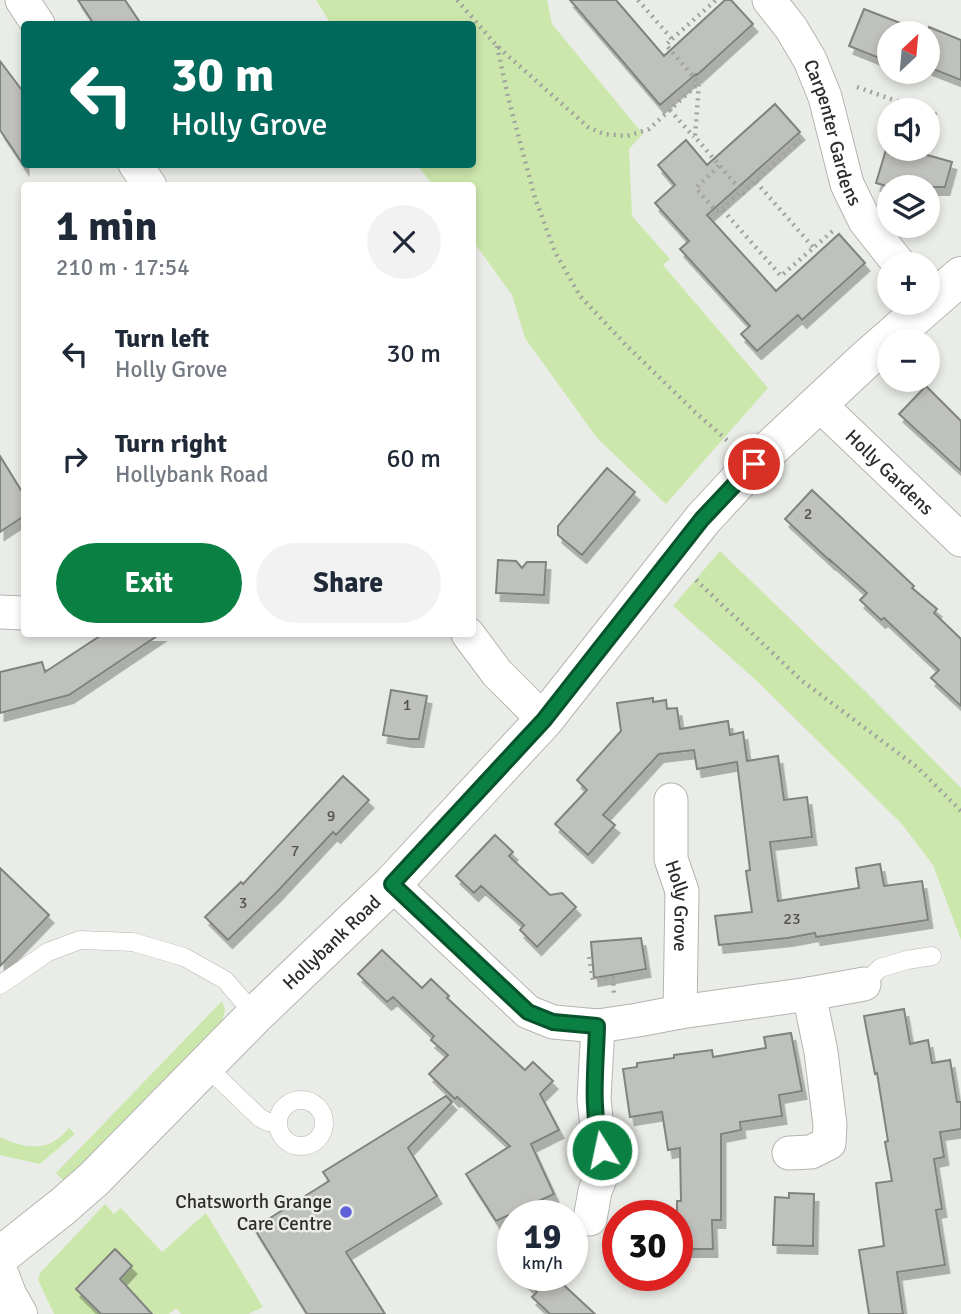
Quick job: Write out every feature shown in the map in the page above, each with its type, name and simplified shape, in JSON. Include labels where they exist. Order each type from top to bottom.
[{"type":"main road","name":"Hollybank Road","points":[[940,293],[961,276]]},
{"type":"main road","name":"Hollybank Road","points":[[0,1256],[94,1179],[255,1015],[392,884],[544,720],[702,519],[754,464],[915,315]]},
{"type":"main road","points":[[0,1276],[18,1314]]},
{"type":"street","points":[[22,0],[36,21]]},
{"type":"street","name":"Carpenter Gardens","points":[[769,0],[791,28],[810,60],[825,97],[847,184],[865,221],[890,252]]},
{"type":"street","name":"Holly Gardens","points":[[819,404],[961,540]]},
{"type":"street","points":[[0,612],[21,613]]},
{"type":"street","points":[[470,637],[497,673],[544,720]]},
{"type":"street","name":"Holly Grove","points":[[671,800],[671,859],[682,891],[680,1012]]},
{"type":"street","points":[[392,884],[528,1012],[553,1022],[606,1014],[680,1012],[864,984]]},
{"type":"street","points":[[789,1153],[811,1152],[829,1143],[830,1125],[821,1052],[810,994]]},
{"type":"street","points":[[590,1219],[595,1191],[606,1164],[598,1136],[594,1099],[606,1014]]},
{"type":"lane","points":[[0,985],[48,952],[80,940],[133,942],[184,957],[225,980],[255,1015]]},
{"type":"lane","points":[[864,984],[880,968],[932,956]]},
{"type":"lane","points":[[206,1066],[260,1118],[268,1122],[278,1122]]},
{"type":"path","points":[[457,0],[475,21]]},
{"type":"path","points":[[638,0],[672,39]]},
{"type":"path","points":[[695,137],[699,82],[666,45],[716,0]]},
{"type":"path","points":[[476,22],[497,46],[588,127],[604,134],[626,136],[649,129],[699,82]]},
{"type":"path","points":[[497,46],[535,198],[555,252],[580,296],[695,412],[729,442]]},
{"type":"path","points":[[852,86],[887,98]]},
{"type":"path","points":[[670,110],[741,191]]},
{"type":"path","points":[[719,166],[696,188],[716,211],[722,209],[741,191],[743,193],[806,135]]},
{"type":"path","points":[[756,182],[813,247]]},
{"type":"path","points":[[722,209],[780,276],[844,220]]},
{"type":"path","points":[[693,577],[801,680],[918,768],[961,811]]},
{"type":"path","points":[[589,957],[593,980],[613,978],[606,1014]]},
{"type":"green space","points":[[316,0],[547,0],[552,24],[643,134],[629,149],[632,216],[670,259],[663,265],[768,388],[666,504],[597,438],[525,338],[512,295],[476,245],[476,182],[431,182],[419,168],[476,168],[476,21],[329,21]]},
{"type":"green space","points":[[720,551],[961,788],[961,940],[933,865],[901,823],[758,682],[673,606]]},
{"type":"green space","points":[[222,1001],[225,1010],[222,1022],[66,1183],[56,1173]]},
{"type":"green space","points":[[69,1128],[75,1134],[40,1164],[0,1155],[0,1137],[21,1145],[42,1146],[58,1139]]},
{"type":"green space","points":[[105,1204],[114,1214],[121,1208],[162,1252],[206,1213],[263,1307],[248,1314],[181,1314],[176,1308],[169,1314],[152,1314],[128,1288],[103,1309],[106,1314],[54,1314],[38,1280],[40,1273]]},
{"type":"building","points":[[78,0],[125,0],[139,21],[92,21]]},
{"type":"building","points":[[570,0],[616,0],[664,56],[725,0],[731,0],[753,24],[660,105]]},
{"type":"building","points":[[864,9],[895,21],[877,21],[877,57],[849,46]]},
{"type":"building","points":[[940,31],[961,40],[961,80],[940,72]]},
{"type":"building","points":[[0,61],[21,89],[21,162],[0,130]]},
{"type":"building","points":[[775,104],[800,132],[707,215],[776,291],[839,234],[865,263],[802,320],[798,315],[757,351],[741,334],[750,326],[680,249],[689,241],[655,203],[675,185],[658,165],[686,140],[707,165]]},
{"type":"building","points":[[940,159],[952,162],[945,187],[940,187],[940,175],[878,175],[883,161],[940,161]]},
{"type":"building","points":[[920,392],[932,392],[961,421],[961,471],[899,414]]},
{"type":"building","points":[[0,456],[21,490],[21,518],[0,532]]},
{"type":"building","points":[[607,468],[635,492],[582,555],[558,535],[558,526]]},
{"type":"building","points":[[812,490],[937,609],[934,613],[961,639],[961,706],[931,678],[939,670],[884,618],[881,620],[860,600],[867,593],[785,519]]},
{"type":"building","points":[[498,560],[516,561],[522,568],[527,562],[546,562],[544,595],[496,593]]},
{"type":"building","points":[[98,637],[156,637],[69,695],[0,713],[0,672],[42,662],[45,672]]},
{"type":"building","points":[[391,690],[427,696],[419,739],[383,735]]},
{"type":"building","points":[[653,698],[653,702],[666,700],[667,709],[677,708],[680,729],[728,721],[730,735],[743,732],[747,761],[778,756],[784,800],[807,797],[812,837],[770,842],[778,901],[859,888],[856,868],[880,864],[884,886],[922,881],[928,920],[816,937],[815,933],[719,945],[715,916],[752,912],[746,871],[750,870],[737,762],[697,769],[694,750],[659,754],[603,815],[615,825],[588,855],[555,824],[587,790],[577,780],[621,731],[617,703]]},
{"type":"building","points":[[343,776],[369,800],[336,835],[333,832],[228,940],[205,917],[241,882],[243,884]]},
{"type":"building","points":[[495,835],[513,852],[509,856],[550,895],[562,893],[576,907],[537,947],[520,930],[524,925],[481,886],[474,893],[456,876]]},
{"type":"building","points":[[0,868],[49,915],[0,966]]},
{"type":"building","points":[[641,938],[646,969],[594,978],[591,942]]},
{"type":"building","points":[[382,950],[422,988],[431,979],[449,996],[447,998],[525,1070],[533,1062],[553,1081],[540,1094],[559,1130],[531,1144],[554,1194],[541,1200],[497,1200],[496,1221],[466,1174],[510,1146],[429,1074],[448,1055],[431,1040],[434,1036],[393,997],[387,1002],[358,974]]},
{"type":"building","points":[[904,1009],[910,1044],[928,1040],[932,1063],[950,1060],[957,1102],[961,1102],[961,1129],[940,1132],[944,1157],[934,1159],[942,1209],[936,1210],[945,1265],[897,1272],[903,1314],[869,1314],[859,1250],[884,1246],[876,1183],[892,1181],[877,1073],[875,1074],[864,1016]]},
{"type":"building","points":[[791,1033],[802,1091],[779,1095],[782,1116],[740,1122],[741,1130],[721,1134],[721,1220],[712,1220],[713,1249],[693,1249],[693,1200],[681,1200],[680,1148],[668,1150],[662,1112],[630,1117],[623,1069],[637,1067],[637,1063],[674,1058],[674,1055],[712,1050],[713,1057],[766,1048],[764,1037]]},
{"type":"building","name":"Chatsworth Grange Care Centre","points":[[446,1096],[452,1102],[408,1148],[437,1196],[346,1252],[385,1314],[307,1314],[254,1228],[329,1181],[323,1172]]},
{"type":"building","points":[[789,1193],[814,1194],[813,1246],[773,1245],[775,1197],[789,1198]]},
{"type":"building","points":[[115,1249],[132,1266],[120,1279],[152,1314],[101,1314],[76,1289]]},
{"type":"building","points":[[570,1291],[595,1314],[550,1314],[532,1297],[537,1292]]},
{"type":"place","name":"Chatsworth Grange Care Centre","points":[[346,1212]]},
{"type":"route","points":[[602,1150],[594,1099],[597,1026],[553,1022],[528,1012],[392,884],[544,720],[702,519],[754,464]]}]
